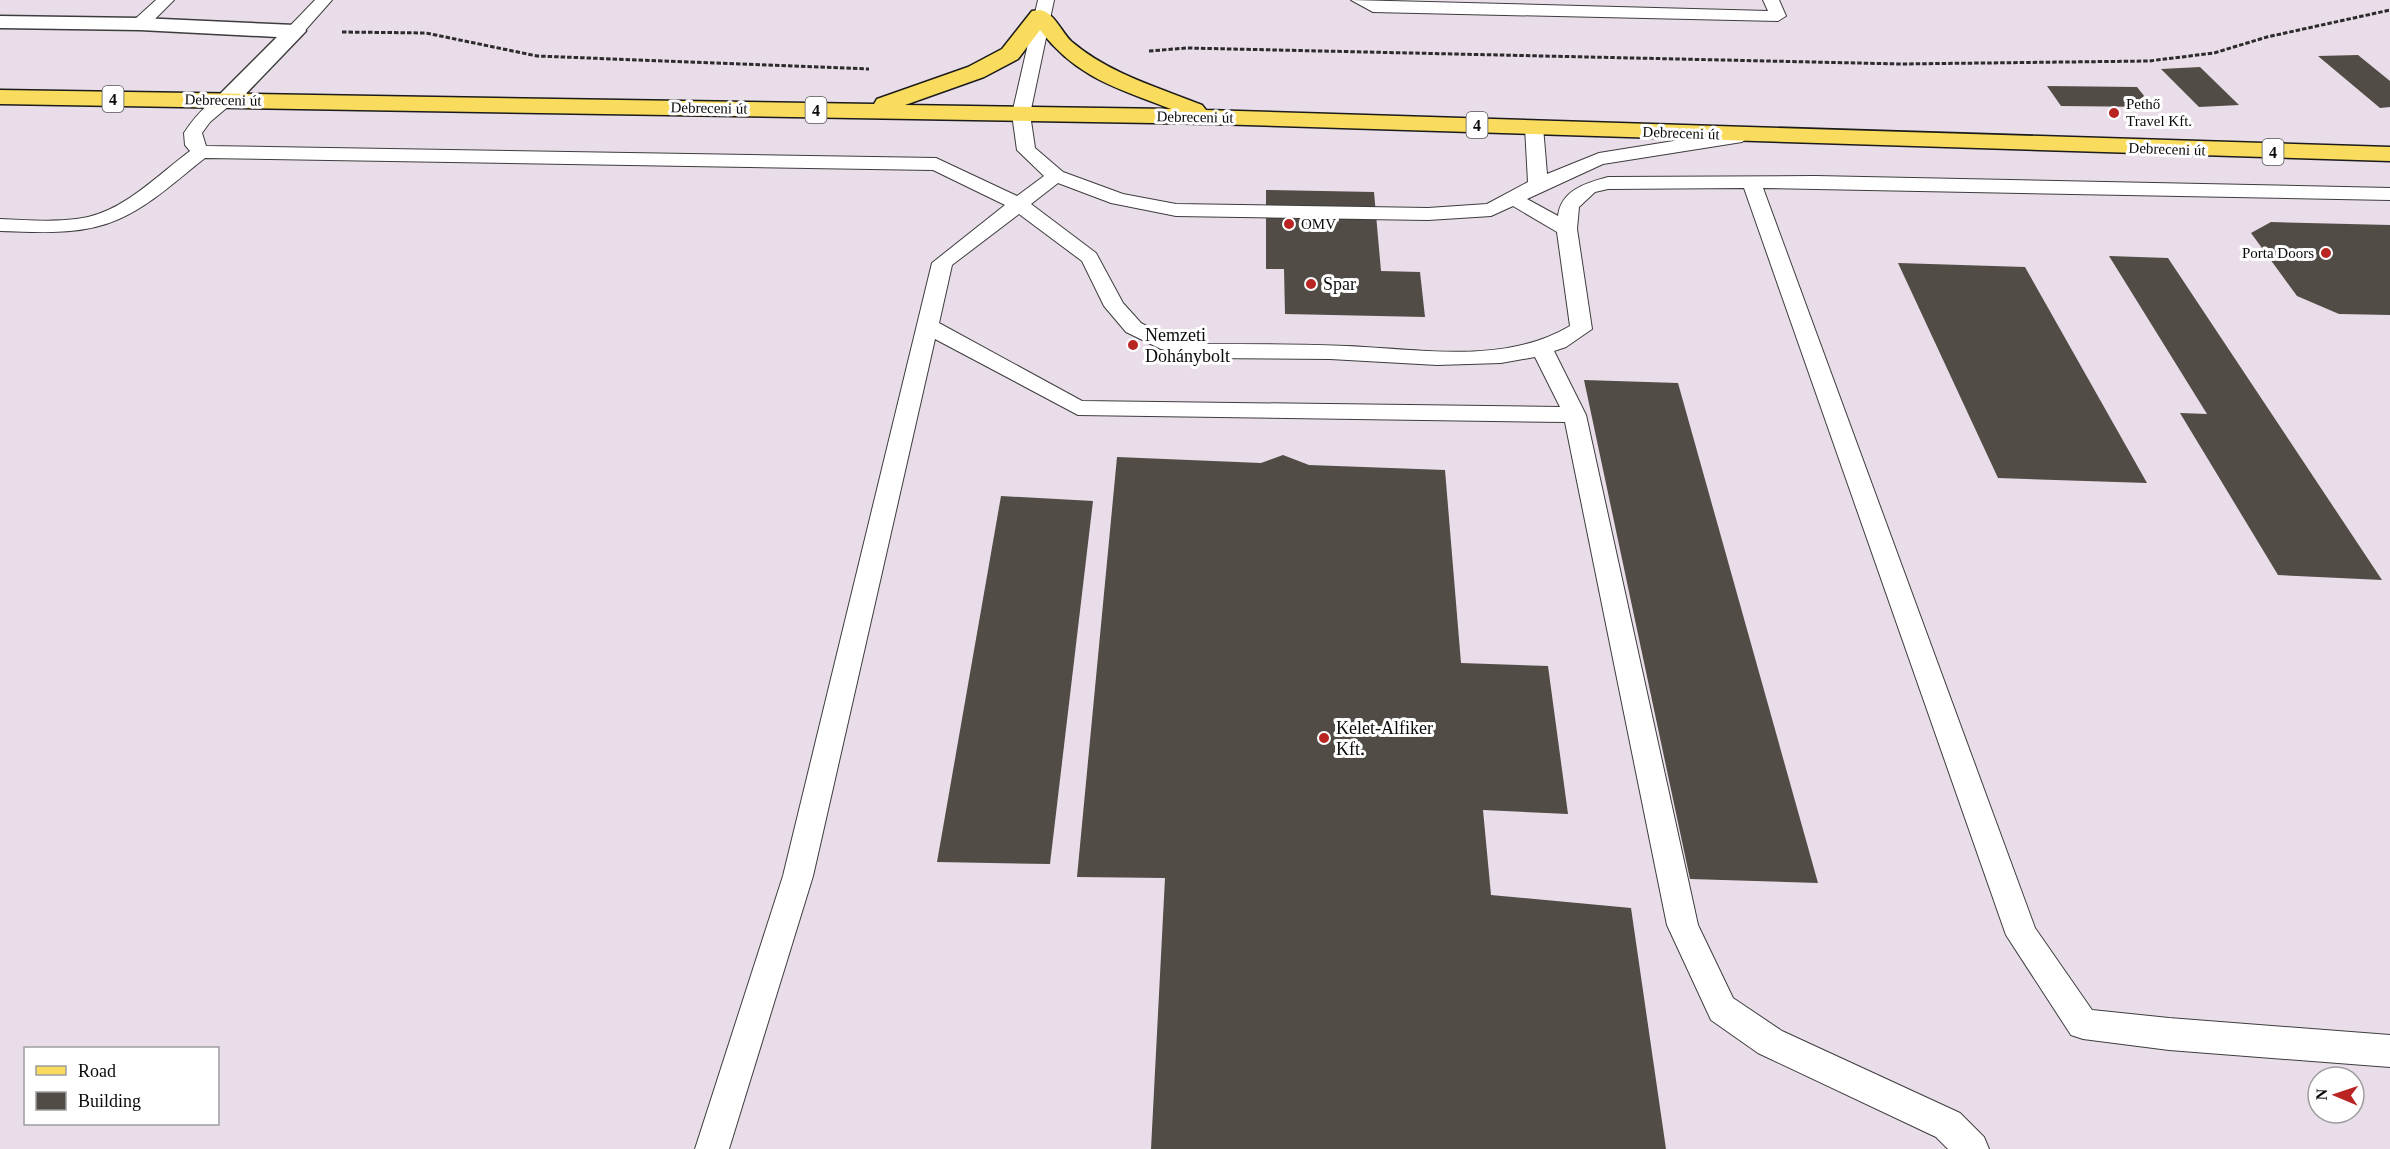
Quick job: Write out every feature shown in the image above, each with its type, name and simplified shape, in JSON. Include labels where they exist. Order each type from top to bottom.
[{"type":"main road","points":[[863,112],[976,72],[1010,54],[1043,8],[1063,45],[1101,74],[1213,117]]},
{"type":"main road","name":"Debreceni út","points":[[0,97],[1213,117],[1742,136],[2390,154]]},
{"type":"street","points":[[0,22],[140,24],[295,31]]},
{"type":"street","points":[[227,100],[295,31]]},
{"type":"lane","points":[[140,24],[166,0]]},
{"type":"lane","points":[[295,31],[324,0]]},
{"type":"lane","points":[[1359,0],[1372,7],[1383,8],[1778,16],[1771,0]]},
{"type":"lane","points":[[1043,8],[1021,114],[1026,150],[1056,176],[1118,199],[1176,210],[1428,214],[1491,210],[1538,185],[1599,159],[1742,136]]},
{"type":"lane","points":[[201,152],[194,145],[193,133],[204,118],[227,100]]},
{"type":"lane","points":[[1534,127],[1538,185]]},
{"type":"lane","points":[[0,225],[61,226],[103,219],[138,198],[201,152],[936,164],[990,187],[1046,221],[1088,256],[1125,322],[1155,342],[1200,351],[1482,357],[1542,350],[1565,342],[1581,329],[1567,229],[1569,205],[1588,188],[1608,183],[1752,183],[2390,194]]},
{"type":"lane","points":[[712,1149],[798,876],[942,263],[1056,176]]},
{"type":"lane","points":[[1752,183],[2022,935],[2082,1024],[2169,1034],[2390,1051]]},
{"type":"lane","points":[[1512,198],[1567,229]]},
{"type":"lane","points":[[927,326],[1078,408],[1575,415]]},
{"type":"lane","points":[[1542,350],[1575,415],[1683,925],[1722,1010],[1770,1042],[1948,1125],[1972,1149]]},
{"type":"path","points":[[1101,74],[1146,51],[1187,48],[1901,64],[2149,61],[2214,53],[2266,37],[2390,10]]},
{"type":"path","points":[[295,31],[426,33],[537,56],[870,69]]},
{"type":"shaded area","points":[[0,0],[2390,0],[2390,1149],[0,1149]]},
{"type":"building","points":[[2358,55],[2390,81],[2390,107],[2380,108],[2318,56]]},
{"type":"building","points":[[2200,67],[2239,105],[2199,107],[2161,69]]},
{"type":"building","points":[[2047,86],[2137,87],[2153,107],[2061,106]]},
{"type":"building","points":[[1266,190],[1374,192],[1381,271],[1420,272],[1425,317],[1285,314],[1284,269],[1266,269]]},
{"type":"building","points":[[2271,222],[2390,225],[2390,315],[2339,314],[2297,296],[2251,233]]},
{"type":"building","points":[[2109,256],[2168,258],[2382,580],[2278,575],[2180,413],[2207,414]]},
{"type":"building","points":[[1898,263],[2025,267],[2147,483],[1998,478]]},
{"type":"building","points":[[1584,380],[1678,383],[1818,883],[1690,879]]},
{"type":"building","points":[[1283,455],[1309,465],[1445,470],[1461,663],[1548,666],[1568,814],[1483,810],[1491,895],[1631,908],[1666,1149],[1151,1149],[1165,878],[1077,877],[1117,457],[1261,463]]},
{"type":"building","points":[[1001,496],[1093,501],[1050,864],[937,862]]},
{"type":"place","name":"Pethő Travel Kft.","points":[[2114,113]]},
{"type":"place","name":"OMV","points":[[1289,224]]},
{"type":"place","name":"Porta Doors","points":[[2326,253]]},
{"type":"place","name":"Spar","points":[[1311,284]]},
{"type":"place","name":"Nemzeti Dohánybolt","points":[[1133,345]]},
{"type":"place","name":"Kelet-Alfiker Kft.","points":[[1324,738]]}]
